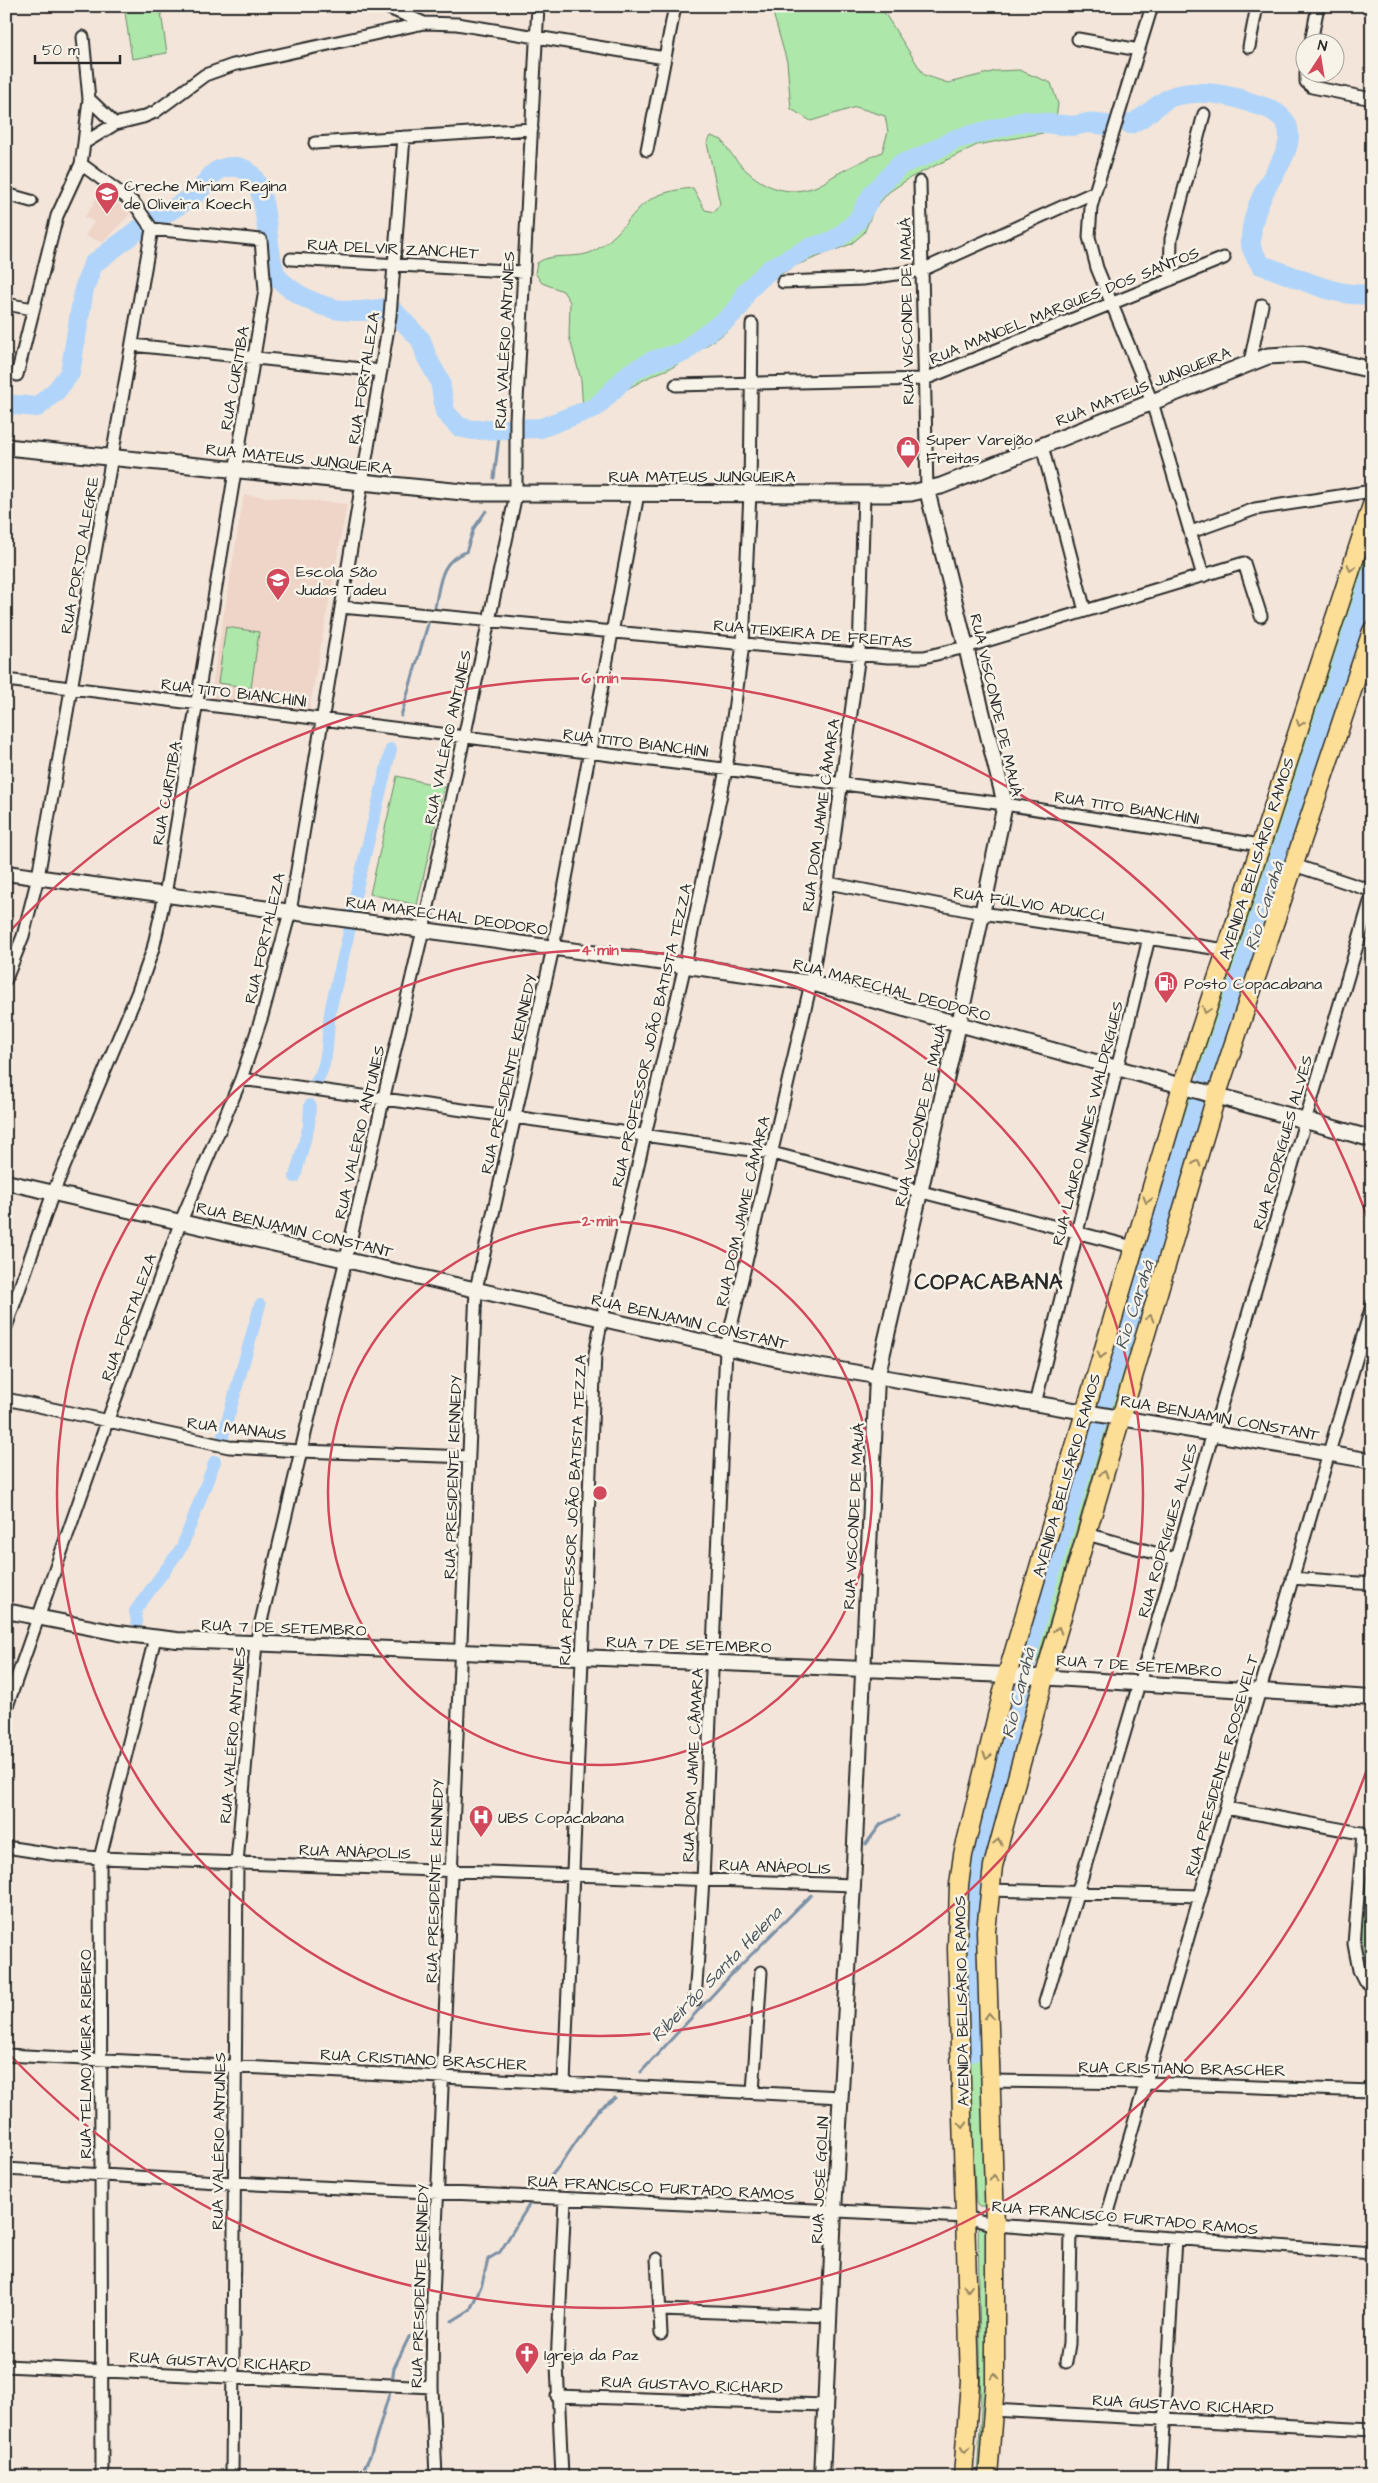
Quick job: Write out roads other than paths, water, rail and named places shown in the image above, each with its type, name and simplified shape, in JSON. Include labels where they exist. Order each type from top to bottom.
[{"type":"main road","name":"RUA MATEUS JUNQUEIRA","points":[[6,447],[473,493],[638,494],[750,492],[864,494],[927,490],[1268,356],[1303,354],[1372,370]]},
{"type":"main road","name":"AVENIDA BELISÁRIO RAMOS","points":[[963,2477],[970,2381],[957,1949],[959,1885],[967,1837],[1133,1247],[1185,1087],[1226,950],[1372,505]]},
{"type":"main road","name":"AVENIDA BELISÁRIO RAMOS","points":[[988,2477],[994,2410],[995,2225],[986,1931],[989,1890],[1001,1830],[1038,1676],[1087,1534],[1116,1417],[1213,1095],[1294,865],[1365,674],[1372,631]]},
{"type":"main road","name":"RUA MARECHAL DEODORO","points":[[1185,1087],[1372,1139]]},
{"type":"street","points":[[384,6],[424,24]]},
{"type":"street","name":"RUA VALÉRIO ANTUNES","points":[[232,2477],[237,1863],[256,1643],[423,930],[516,494],[516,420],[538,6]]},
{"type":"street","points":[[646,150],[675,6]]},
{"type":"street","points":[[1152,6],[1095,192],[1091,207],[1089,237],[1097,268],[1152,402],[1203,576]]},
{"type":"street","points":[[1249,47],[1257,6]]},
{"type":"street","points":[[1313,32],[1318,6]]},
{"type":"street","points":[[84,143],[114,124],[155,112],[205,75],[218,69],[424,24],[457,24],[665,58]]},
{"type":"street","points":[[17,375],[57,216],[81,164],[88,99],[83,37]]},
{"type":"street","points":[[1078,40],[1139,50]]},
{"type":"street","points":[[1309,82],[1312,87],[1372,99]]},
{"type":"street","points":[[88,99],[114,124]]},
{"type":"street","points":[[1170,280],[1171,239],[1204,114]]},
{"type":"street","points":[[315,143],[532,129]]},
{"type":"street","name":"RUA FORTALEZA","points":[[6,1709],[107,1422],[181,1221],[241,1079],[264,1008],[290,912],[390,316],[404,137]]},
{"type":"street","points":[[81,164],[134,203],[152,229]]},
{"type":"street","name":"RUA VISCONDE DE MAUÁ","points":[[853,1885],[877,1378],[959,1024],[1005,804],[927,490],[920,182]]},
{"type":"street","points":[[783,282],[863,279],[922,270],[1095,192]]},
{"type":"street","points":[[6,194],[31,201]]},
{"type":"street","name":"RUA CURITIBA","points":[[6,1327],[53,1193],[137,994],[153,949],[165,895],[198,704],[265,290],[261,240],[152,229]]},
{"type":"street","name":"RUA PORTO ALEGRE","points":[[6,979],[23,936],[38,878],[152,229]]},
{"type":"street","name":"RUA MANOEL MARQUES DOS SANTOS","points":[[676,385],[925,379],[1224,258]]},
{"type":"street","name":"RUA DELVIR ZANCHET","points":[[291,259],[524,272]]},
{"type":"street","points":[[6,304],[33,309]]},
{"type":"street","points":[[1250,362],[1262,305]]},
{"type":"street","name":"RUA PROFESSOR JOÃO BATISTA TEZZA","points":[[564,2083],[592,1385],[602,1318],[685,965],[726,770],[743,644],[750,492],[752,324]]},
{"type":"street","points":[[132,345],[381,371]]},
{"type":"street","points":[[1042,446],[1085,611]]},
{"type":"street","points":[[1191,532],[1256,509],[1372,491]]},
{"type":"street","name":"RUA PRESIDENTE KENNEDY","points":[[436,2477],[432,2387],[437,2193],[476,1289],[553,948],[638,494]]},
{"type":"street","name":"RUA DOM JAIME CÂMARA","points":[[695,2000],[703,1880],[726,1348],[811,983],[828,883],[859,654],[864,494]]},
{"type":"street","name":"RUA TEIXEIRA DE FREITAS","points":[[341,607],[743,644],[924,658],[1244,563],[1261,616]]},
{"type":"street","name":"RUA TITO BIANCHINI","points":[[6,680],[1005,804],[1260,845]]},
{"type":"street","points":[[1294,865],[1372,891]]},
{"type":"street","name":"RUA MARECHAL DEODORO","points":[[6,873],[811,983],[1185,1087]]},
{"type":"street","name":"RUA FÚLVIO ADUCCI","points":[[828,883],[982,913],[1226,950]]},
{"type":"street","name":"RUA RODRIGUES ALVES","points":[[1045,2002],[1372,894]]},
{"type":"street","name":"RUA LAURO NUNES WALDRIGUES","points":[[1036,1404],[1149,938]]},
{"type":"street","points":[[241,1079],[772,1153],[1133,1247]]},
{"type":"street","name":"RUA BENJAMIN CONSTANT","points":[[6,1182],[726,1348],[877,1378],[1372,1461]]},
{"type":"street","name":"RUA PRESIDENTE ROOSEVELT","points":[[1102,2233],[1372,1305]]},
{"type":"street","name":"RUA MANAUS","points":[[6,1398],[214,1445],[301,1451],[469,1457]]},
{"type":"street","points":[[1087,1534],[1176,1559]]},
{"type":"street","points":[[1292,1578],[1372,1584]]},
{"type":"street","name":"RUA 7 DE SETEMBRO","points":[[6,1611],[155,1638],[1038,1676],[1372,1698]]},
{"type":"street","name":"RUA TELMO VIEIRA RIBEIRO","points":[[102,2477],[100,1858],[155,1638]]},
{"type":"street","points":[[1226,1808],[1367,1834],[1354,1944],[1358,1970],[1364,1980],[1372,1986]]},
{"type":"street","name":"RUA ANÁPOLIS","points":[[6,1847],[58,1855],[100,1858],[853,1885]]},
{"type":"street","name":"RUA JOSÉ GOLIN","points":[[822,2477],[834,2211],[853,1885]]},
{"type":"street","points":[[989,1890],[1200,1896]]},
{"type":"street","points":[[753,2092],[761,1972]]},
{"type":"street","name":"RUA CRISTIANO BRASCHER","points":[[6,2054],[841,2097]]},
{"type":"street","name":"RUA CRISTIANO BRASCHER","points":[[991,2081],[1146,2083],[1372,2092]]},
{"type":"street","name":"RUA FRANCISCO FURTADO RAMOS","points":[[6,2169],[234,2183],[966,2217],[995,2225],[1372,2253]]},
{"type":"street","points":[[562,2477],[557,2339],[565,2199]]},
{"type":"street","points":[[1066,2362],[1069,2344],[1070,2231]]},
{"type":"street","points":[[1161,2477],[1175,2239]]},
{"type":"street","points":[[657,2259],[661,2334]]},
{"type":"street","points":[[661,2310],[829,2316]]},
{"type":"street","name":"RUA GUSTAVO RICHARD","points":[[6,2366],[233,2379],[432,2387]]},
{"type":"street","name":"RUA GUSTAVO RICHARD","points":[[558,2396],[825,2405]]},
{"type":"street","name":"RUA GUSTAVO RICHARD","points":[[994,2410],[1372,2430]]},
{"type":"waterway","points":[[1130,124],[1142,118],[1169,98],[1194,93],[1233,97],[1273,111],[1283,119],[1288,129],[1289,139],[1282,161],[1265,190],[1257,210],[1251,238],[1253,252],[1261,265],[1315,285],[1343,293],[1372,294]]},
{"type":"waterway","points":[[155,219],[195,194],[218,170],[240,168],[252,176],[260,191],[274,270],[281,281],[306,299],[326,307],[347,311],[391,308],[421,340],[427,358],[440,381],[445,412],[459,427],[473,430],[541,428],[596,407],[630,373],[652,361],[684,352],[701,337],[726,320],[740,306],[746,292],[771,268],[809,248],[827,243],[839,237],[857,221],[873,193],[901,164],[921,157],[956,139],[1025,121],[1073,126],[1087,123],[1107,125]]},
{"type":"waterway","points":[[6,404],[37,407],[56,391],[70,373],[84,289],[93,264],[142,227]]},
{"type":"waterway","points":[[494,478],[500,429]]},
{"type":"waterway","points":[[435,607],[440,582],[446,567],[457,556],[466,552],[474,528],[486,511]]},
{"type":"waterway","name":"Rio Carahá","points":[[972,2052],[973,1896],[989,1812],[1040,1605],[1134,1303],[1372,574]]},
{"type":"waterway","points":[[401,716],[428,624]]},
{"type":"waterway","points":[[352,909],[391,749]]},
{"type":"waterway","points":[[316,1082],[324,1065],[331,1007],[350,928]]},
{"type":"waterway","points":[[295,1177],[309,1125],[310,1105]]},
{"type":"waterway","points":[[223,1436],[260,1305]]},
{"type":"waterway","points":[[137,1622],[135,1611],[182,1547],[215,1461]]},
{"type":"waterway","name":"Ribeirão Santa Helena","points":[[988,1782],[997,1783]]},
{"type":"waterway","name":"Ribeirão Santa Helena","points":[[866,1844],[881,1824],[899,1816]]},
{"type":"waterway","name":"Ribeirão Santa Helena","points":[[641,2072],[732,1974],[811,1895]]},
{"type":"waterway","name":"Ribeirão Santa Helena","points":[[546,2182],[561,2164],[597,2111],[615,2098]]},
{"type":"waterway","name":"Ribeirão Santa Helena","points":[[452,2321],[470,2310],[482,2284],[488,2259],[500,2252],[529,2205]]},
{"type":"waterway","name":"Ribeirão Santa Helena","points":[[392,2382],[394,2368],[409,2337],[420,2333]]},
{"type":"waterway","name":"Ribeirão Santa Helena","points":[[360,2477],[371,2454],[391,2388]]},
{"type":"place","name":"Creche Miriam Regina de Oliveira Koech","points":[[107,215]]},
{"type":"place","name":"Super Varejão Freitas","points":[[908,469]]},
{"type":"place","name":"Escola São Judas Tadeu","points":[[278,601]]},
{"type":"place","name":"Posto Copacabana","points":[[1166,1004]]},
{"type":"place","name":"UBS Copacabana","points":[[481,1838]]},
{"type":"place","name":"Igreja da Paz","points":[[527,2375]]},
{"type":"district","name":"COPACABANA","points":[[989,1282]]}]
